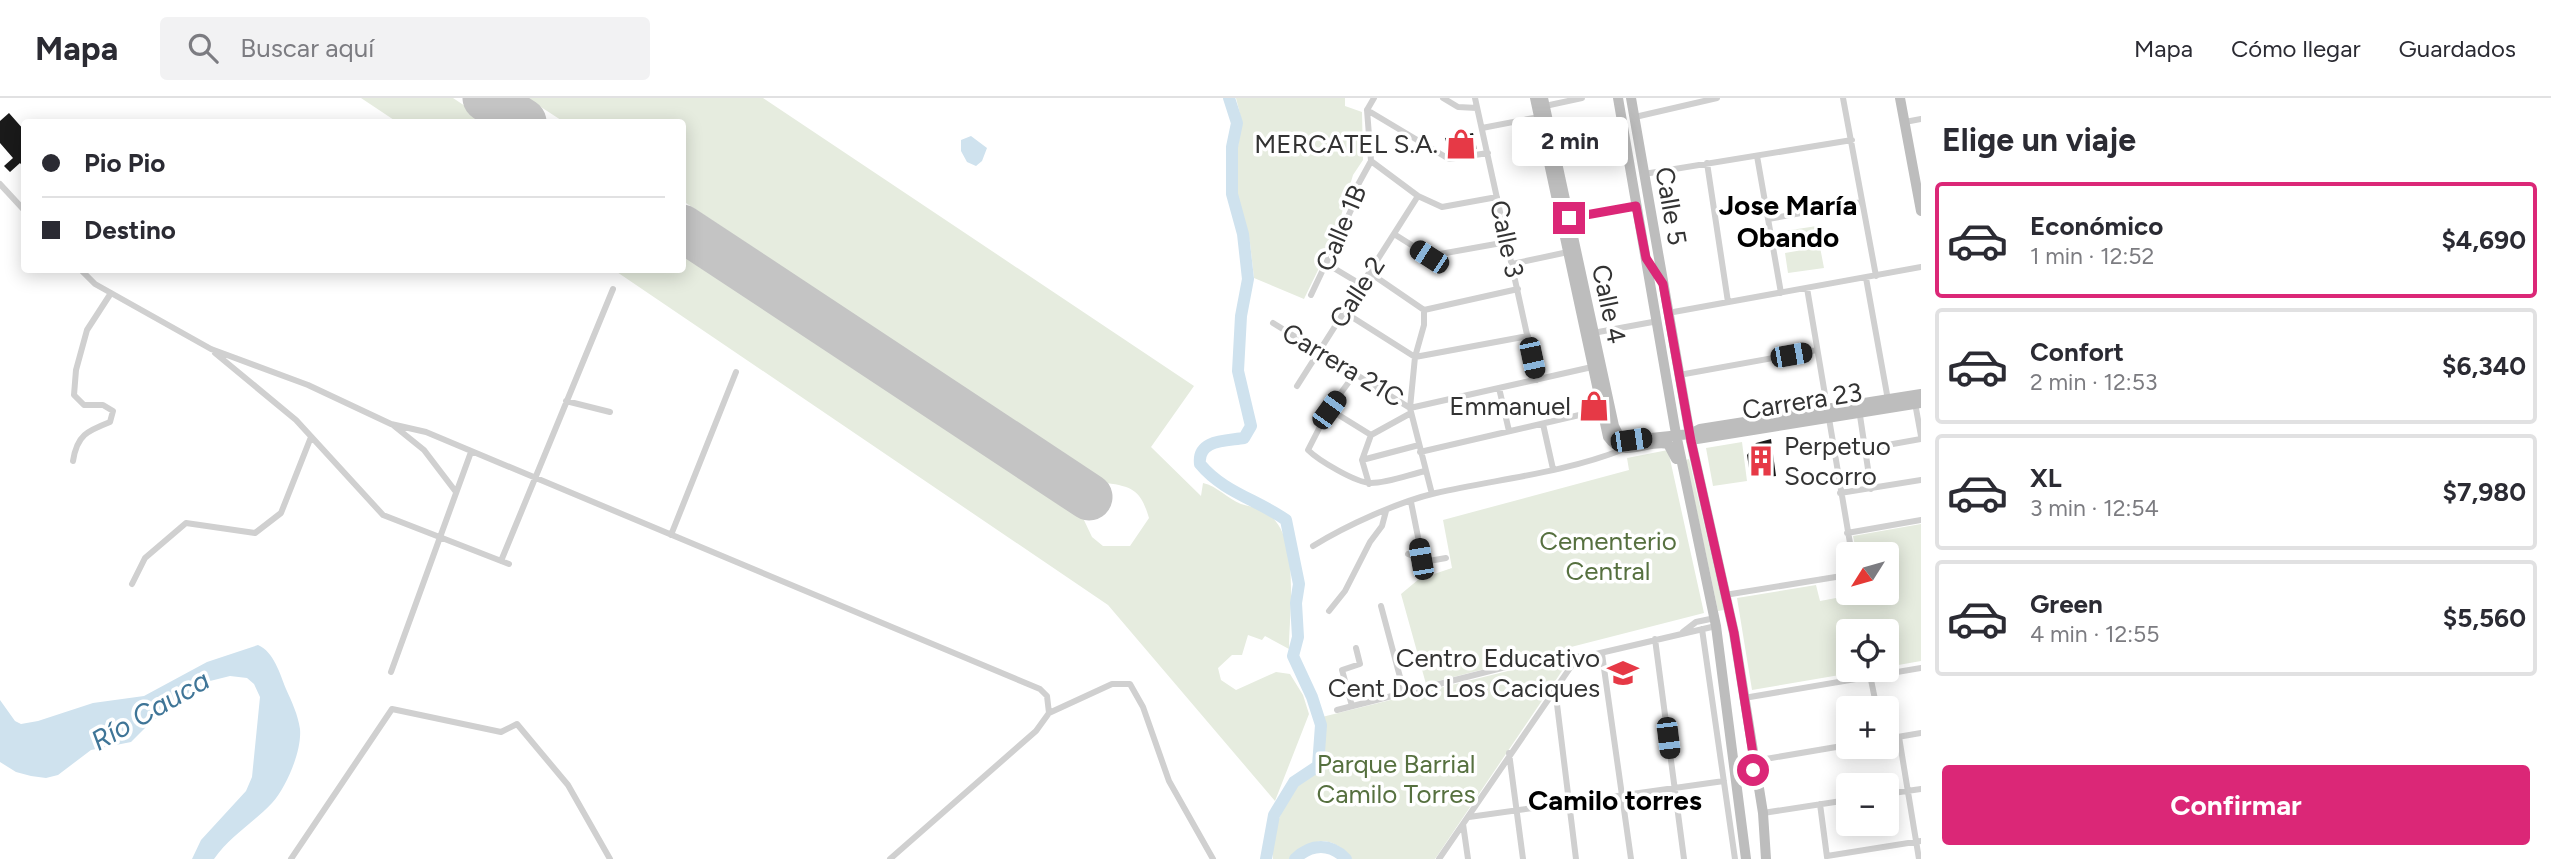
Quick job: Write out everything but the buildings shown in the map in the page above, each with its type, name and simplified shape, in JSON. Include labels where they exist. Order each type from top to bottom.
[{"type":"main road","name":"Calle 4","points":[[1535,98],[1601,410],[1613,437]]},
{"type":"main road","name":"Calle 5","points":[[1618,98],[1676,434],[1715,622],[1737,768],[1746,859]]},
{"type":"main road","name":"Calle 5","points":[[1631,98],[1690,434],[1734,633],[1763,813],[1766,859]]},
{"type":"main road","points":[[1900,98],[1919,184],[1921,211]]},
{"type":"main road","name":"Calle 4","points":[[1544,102],[1614,426],[1613,437]]},
{"type":"main road","points":[[1646,258],[1663,284]]},
{"type":"main road","points":[[1577,296],[1588,312]]},
{"type":"main road","name":"Carrera 23","points":[[1613,437],[1631,440],[1690,434],[1700,429],[1827,414],[1918,399]]},
{"type":"main road","points":[[1613,437],[1615,446],[1625,449]]},
{"type":"main road","name":"Calle 5","points":[[1625,449],[1668,444],[1673,449],[1687,482]]},
{"type":"main road","points":[[1715,622],[1721,615],[1726,617],[1734,633]]},
{"type":"main road","points":[[1726,690],[1733,683],[1743,692]]},
{"type":"main road","points":[[1737,768],[1746,772],[1755,764]]},
{"type":"street","points":[[1374,98],[1367,110],[1371,162],[1418,196],[1442,207],[1451,208],[1497,197]]},
{"type":"street","points":[[1443,98],[1458,107],[1477,108]]},
{"type":"street","name":"Calle 3","points":[[1475,98],[1537,380]]},
{"type":"street","points":[[1544,102],[1581,98]]},
{"type":"street","points":[[1635,117],[1681,102],[1717,98]]},
{"type":"street","points":[[1843,98],[1876,276]]},
{"type":"street","points":[[1367,110],[1449,159],[1488,153]]},
{"type":"street","points":[[1482,128],[1539,117]]},
{"type":"street","points":[[1905,122],[1921,119]]},
{"type":"street","points":[[1644,174],[1852,140]]},
{"type":"street","points":[[1757,156],[1781,293]]},
{"type":"street","name":"Calle 1B","points":[[1311,295],[1352,208],[1354,192],[1371,162]]},
{"type":"street","points":[[1707,163],[1728,302]]},
{"type":"street","points":[[0,184],[21,207]]},
{"type":"street","name":"Calle 2","points":[[1297,386],[1418,196]]},
{"type":"street","points":[[1768,219],[1862,202]]},
{"type":"street","points":[[1569,218],[1636,206]]},
{"type":"street","points":[[1394,234],[1429,257],[1507,242]]},
{"type":"street","points":[[1512,264],[1568,252]]},
{"type":"street","points":[[1327,264],[1362,285]]},
{"type":"street","points":[[1668,313],[1921,267]]},
{"type":"street","points":[[84,273],[95,284],[211,349],[308,385],[391,424],[426,432],[1040,689],[1047,696],[1049,713]]},
{"type":"street","points":[[1370,273],[1424,310],[1518,289]]},
{"type":"street","points":[[1866,278],[1889,403]]},
{"type":"street","points":[[1807,288],[1849,542]]},
{"type":"street","points":[[501,561],[612,289]]},
{"type":"street","points":[[73,461],[75,443],[90,430],[110,422],[113,411],[103,405],[84,405],[74,395],[76,370],[86,330],[111,293]]},
{"type":"street","points":[[1424,310],[1424,324],[1415,357],[1411,410],[1432,494]]},
{"type":"street","points":[[1344,312],[1415,357],[1528,336]]},
{"type":"street","points":[[1593,333],[1658,321]]},
{"type":"street","name":"Carrera 21C","points":[[1273,323],[1411,410],[1592,367]]},
{"type":"street","points":[[211,349],[296,421],[383,515],[509,564]]},
{"type":"street","points":[[1679,374],[1817,350]]},
{"type":"street","points":[[671,535],[736,372]]},
{"type":"street","points":[[1354,375],[1329,410],[1308,450],[1353,478],[1369,484],[1425,471]]},
{"type":"street","points":[[1499,388],[1509,432]]},
{"type":"street","points":[[1865,449],[1921,438],[1918,399]]},
{"type":"street","points":[[566,401],[610,412]]},
{"type":"street","points":[[1859,409],[1871,489]]},
{"type":"street","points":[[1329,410],[1371,435]]},
{"type":"street","points":[[1369,484],[1362,460],[1371,435],[1411,410]]},
{"type":"street","points":[[1362,460],[1509,432],[1601,410]]},
{"type":"street","points":[[391,424],[424,450],[456,492]]},
{"type":"street","points":[[1543,424],[1553,469]]},
{"type":"street","points":[[132,584],[145,558],[186,523],[255,533],[281,513],[311,437]]},
{"type":"street","points":[[1609,455],[1613,437]]},
{"type":"street","points":[[1314,547],[1347,527],[1432,494],[1553,469],[1625,449]]},
{"type":"street","points":[[391,672],[471,452]]},
{"type":"street","points":[[1840,494],[1921,480]]},
{"type":"street","points":[[1411,502],[1421,559]]},
{"type":"street","points":[[1329,611],[1345,591],[1370,542],[1382,526],[1386,511]]},
{"type":"street","points":[[1847,533],[1921,520]]},
{"type":"street","points":[[1408,554],[1425,563],[1446,558]]},
{"type":"street","points":[[1725,595],[1836,577]]},
{"type":"street","points":[[1381,606],[1405,692]]},
{"type":"street","points":[[1681,634],[1696,622],[1715,622]]},
{"type":"street","points":[[1337,710],[1553,655],[1583,657],[1602,654],[1702,629],[1715,622]]},
{"type":"street","points":[[1702,629],[1735,859]]},
{"type":"street","points":[[1655,639],[1684,859]]},
{"type":"street","points":[[1352,706],[1342,670],[1360,664],[1356,648]]},
{"type":"street","points":[[1602,654],[1631,859]]},
{"type":"street","points":[[1439,859],[1555,688],[1572,665],[1583,657]]},
{"type":"street","points":[[1899,671],[1921,668]]},
{"type":"street","points":[[1743,692],[1836,680]]},
{"type":"street","points":[[890,859],[1036,731],[1049,713],[1112,684],[1129,684],[1143,707],[1169,781],[1213,859]]},
{"type":"street","points":[[1555,688],[1576,859]]},
{"type":"street","points":[[291,859],[392,709],[501,732],[517,724],[568,785],[610,859]]},
{"type":"street","points":[[1919,859],[1919,841],[1899,737],[1921,733]]},
{"type":"street","points":[[1755,764],[1836,747]]},
{"type":"street","points":[[1509,753],[1523,859]]},
{"type":"street","points":[[1469,817],[1724,782]]},
{"type":"street","points":[[1899,792],[1921,789]]},
{"type":"street","points":[[1763,813],[1836,802]]},
{"type":"street","points":[[1820,804],[1827,858],[1919,841]]},
{"type":"street","points":[[1463,824],[1468,859]]},
{"type":"green space","points":[[361,98],[453,98],[484,119],[392,119]]},
{"type":"green space","points":[[527,98],[763,98],[1194,386],[1151,447],[1201,496],[1203,483],[1236,502],[1267,513],[1278,524],[1289,556],[1289,649],[1265,636],[1262,640],[1248,635],[1242,655],[1232,655],[1218,668],[1221,680],[1236,690],[1276,672],[1290,674],[1303,695],[1309,714],[1275,801],[1108,605],[618,273],[686,273],[686,253],[1083,518],[1092,537],[1103,546],[1130,546],[1149,518],[1143,502],[1135,492],[1124,486],[1107,483],[686,203],[686,119],[559,119]]},
{"type":"green space","points":[[1236,98],[1345,98],[1345,106],[1362,112],[1363,160],[1353,175],[1336,233],[1304,299],[1254,278],[1250,243],[1237,194],[1237,152],[1242,122]]},
{"type":"green space","points":[[1817,226],[1820,244],[1787,249],[1784,231]]},
{"type":"green space","points":[[1820,247],[1824,268],[1788,273],[1785,253]]},
{"type":"green space","points":[[1742,442],[1747,481],[1713,486],[1706,448]]},
{"type":"green space","name":"Cementerio Central","points":[[1668,450],[1704,613],[1426,684],[1401,594],[1419,579],[1452,568],[1443,520],[1629,470],[1627,458]]},
{"type":"green space","points":[[1689,459],[1724,610],[1718,611],[1686,460]]},
{"type":"green space","points":[[1921,524],[1921,661],[1899,665],[1899,619],[1836,619],[1836,676],[1752,690],[1737,598],[1816,585],[1820,601],[1836,598],[1836,606],[1899,606],[1899,542],[1854,542],[1853,536]]},
{"type":"green space","name":"Parque Barrial Camilo Torres","points":[[1567,659],[1568,662],[1435,859],[1352,859],[1336,845],[1321,841],[1305,847],[1289,859],[1273,859],[1276,830],[1286,802],[1297,786],[1320,769],[1324,732],[1322,717],[1524,667]]},
{"type":"water","points":[[971,136],[987,148],[982,161],[976,166],[967,162],[961,151],[961,140]]},
{"type":"water","name":"Río Cauca","points":[[258,645],[264,648],[276,664],[298,719],[298,748],[288,779],[277,796],[227,843],[214,859],[192,859],[201,840],[246,791],[252,777],[260,697],[254,684],[247,678],[230,676],[210,681],[151,722],[131,742],[91,750],[58,775],[46,778],[31,776],[16,772],[0,762],[0,700],[15,721],[21,724],[38,721],[93,703],[144,696],[207,662]]},
{"type":"waterway","points":[[1229,98],[1237,123],[1232,147],[1232,194],[1243,234],[1248,279],[1241,316],[1238,371],[1251,426],[1244,438],[1208,446],[1200,456],[1200,464],[1219,482],[1286,520],[1299,584],[1296,603],[1298,637],[1293,656],[1312,697],[1321,725],[1318,766],[1294,782],[1274,815],[1266,859]]},
{"type":"waterway","points":[[1295,859],[1308,850],[1321,847],[1334,850],[1346,859]]},
{"type":"runway","points":[[486,98],[518,119]]},
{"type":"runway","points":[[686,231],[1089,497]]},
{"type":"place","name":"MERCATEL S.A.","points":[[1461,144]]},
{"type":"place","name":"Emmanuel","points":[[1594,406]]},
{"type":"place","name":"Perpetuo Socorro","points":[[1761,461]]},
{"type":"place","name":"Centro Educativo Cent Doc Los Caciques","points":[[1623,673]]},
{"type":"district","name":"Jose María Obando","points":[[1788,221]]},
{"type":"district","name":"Camilo torres","points":[[1615,800]]},
{"type":"route","points":[[1569,218],[1636,206],[1646,258],[1663,284],[1691,441],[1734,633],[1755,767],[1753,770]]}]
